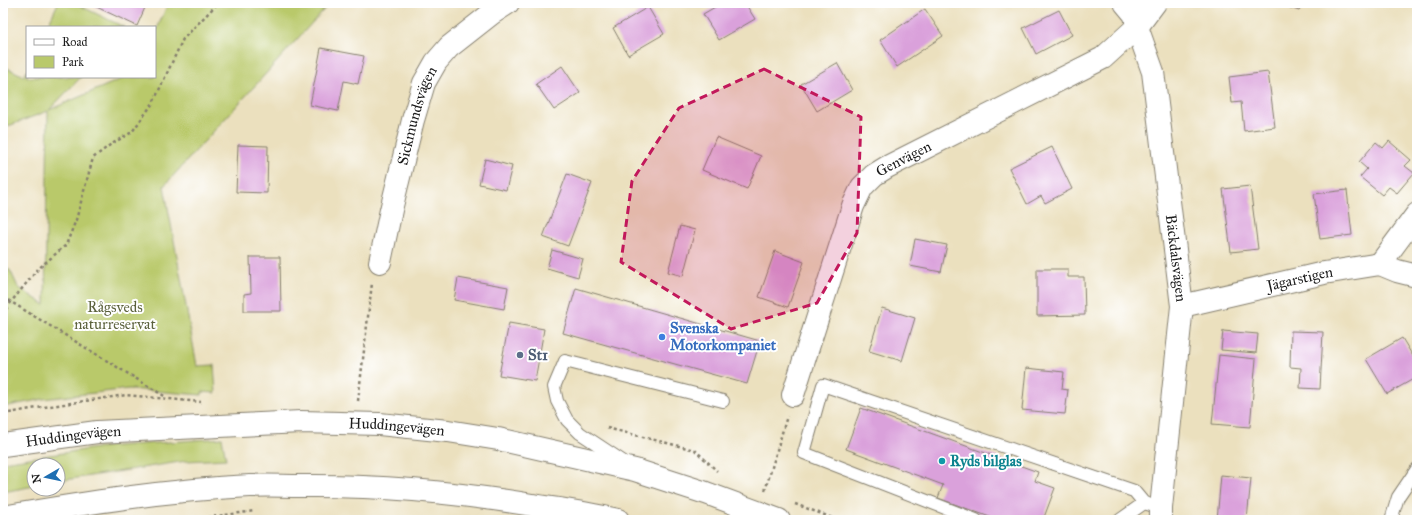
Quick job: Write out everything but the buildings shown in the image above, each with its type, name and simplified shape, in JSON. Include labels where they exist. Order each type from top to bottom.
[{"type":"street","name":"Sickmundsvägen","points":[[380,262],[411,127],[424,83],[436,62],[449,47],[491,14],[508,3]]},
{"type":"street","name":"Bäckdalsvägen","points":[[1125,3],[1135,15],[1137,27],[1153,72],[1182,306],[1155,510]]},
{"type":"street","name":"Genvägen","points":[[793,395],[851,214],[862,186],[874,175],[887,167],[1103,58],[1137,27],[1155,3]]},
{"type":"street","points":[[1417,214],[1380,264],[1397,271],[1417,276]]},
{"type":"street","name":"Jägarstigen","points":[[1182,306],[1324,273],[1380,264]]},
{"type":"street","name":"Huddingevägen","points":[[3,444],[97,432],[301,422],[379,424],[448,431],[498,439],[635,470],[706,493],[779,520]]},
{"type":"street","points":[[3,517],[150,494],[200,489],[251,486],[324,486],[417,490],[484,497],[618,520]]},
{"type":"lane","points":[[635,470],[580,433],[567,420],[557,401],[554,387],[565,361],[723,401]]},
{"type":"lane","points":[[976,520],[804,454],[823,385],[1134,491],[1155,510]]},
{"type":"lane","points":[[1391,520],[1398,497],[1417,469]]},
{"type":"lane","points":[[1120,520],[1155,510]]},
{"type":"path","points":[[3,314],[38,269],[66,245],[76,220],[94,158],[110,145],[132,132],[153,103],[182,39],[218,3]]},
{"type":"path","points":[[357,404],[371,286],[380,262]]},
{"type":"path","points":[[3,297],[168,398]]},
{"type":"path","points":[[3,414],[126,395],[168,398],[205,403]]},
{"type":"path","points":[[772,495],[765,492],[793,395]]},
{"type":"path","points":[[794,503],[838,520]]},
{"type":"highlighted area","points":[[764,69],[861,117],[857,233],[817,303],[731,329],[621,262],[632,181],[679,108]]},
{"type":"green space","points":[[58,3],[74,3],[122,26],[47,26]]},
{"type":"green space","name":"Rågsveds naturreservat","points":[[168,3],[330,3],[164,186],[197,366],[214,365],[216,393],[202,392],[202,395],[129,389],[43,399],[3,407],[3,268],[10,270],[18,287],[45,305],[48,111],[3,128],[3,66],[24,76],[26,72],[26,78],[80,78],[49,110],[124,78],[156,78],[156,32]]},
{"type":"green space","points":[[222,438],[226,459],[186,461],[66,480],[66,457],[36,457],[103,447]]},
{"type":"green space","points":[[26,459],[26,488],[3,492],[3,462]]},
{"type":"place","name":"Svenska Motorkompaniet","points":[[662,337]]},
{"type":"place","name":"St1","points":[[520,355]]},
{"type":"place","name":"Ryds bilglas","points":[[942,461]]}]
